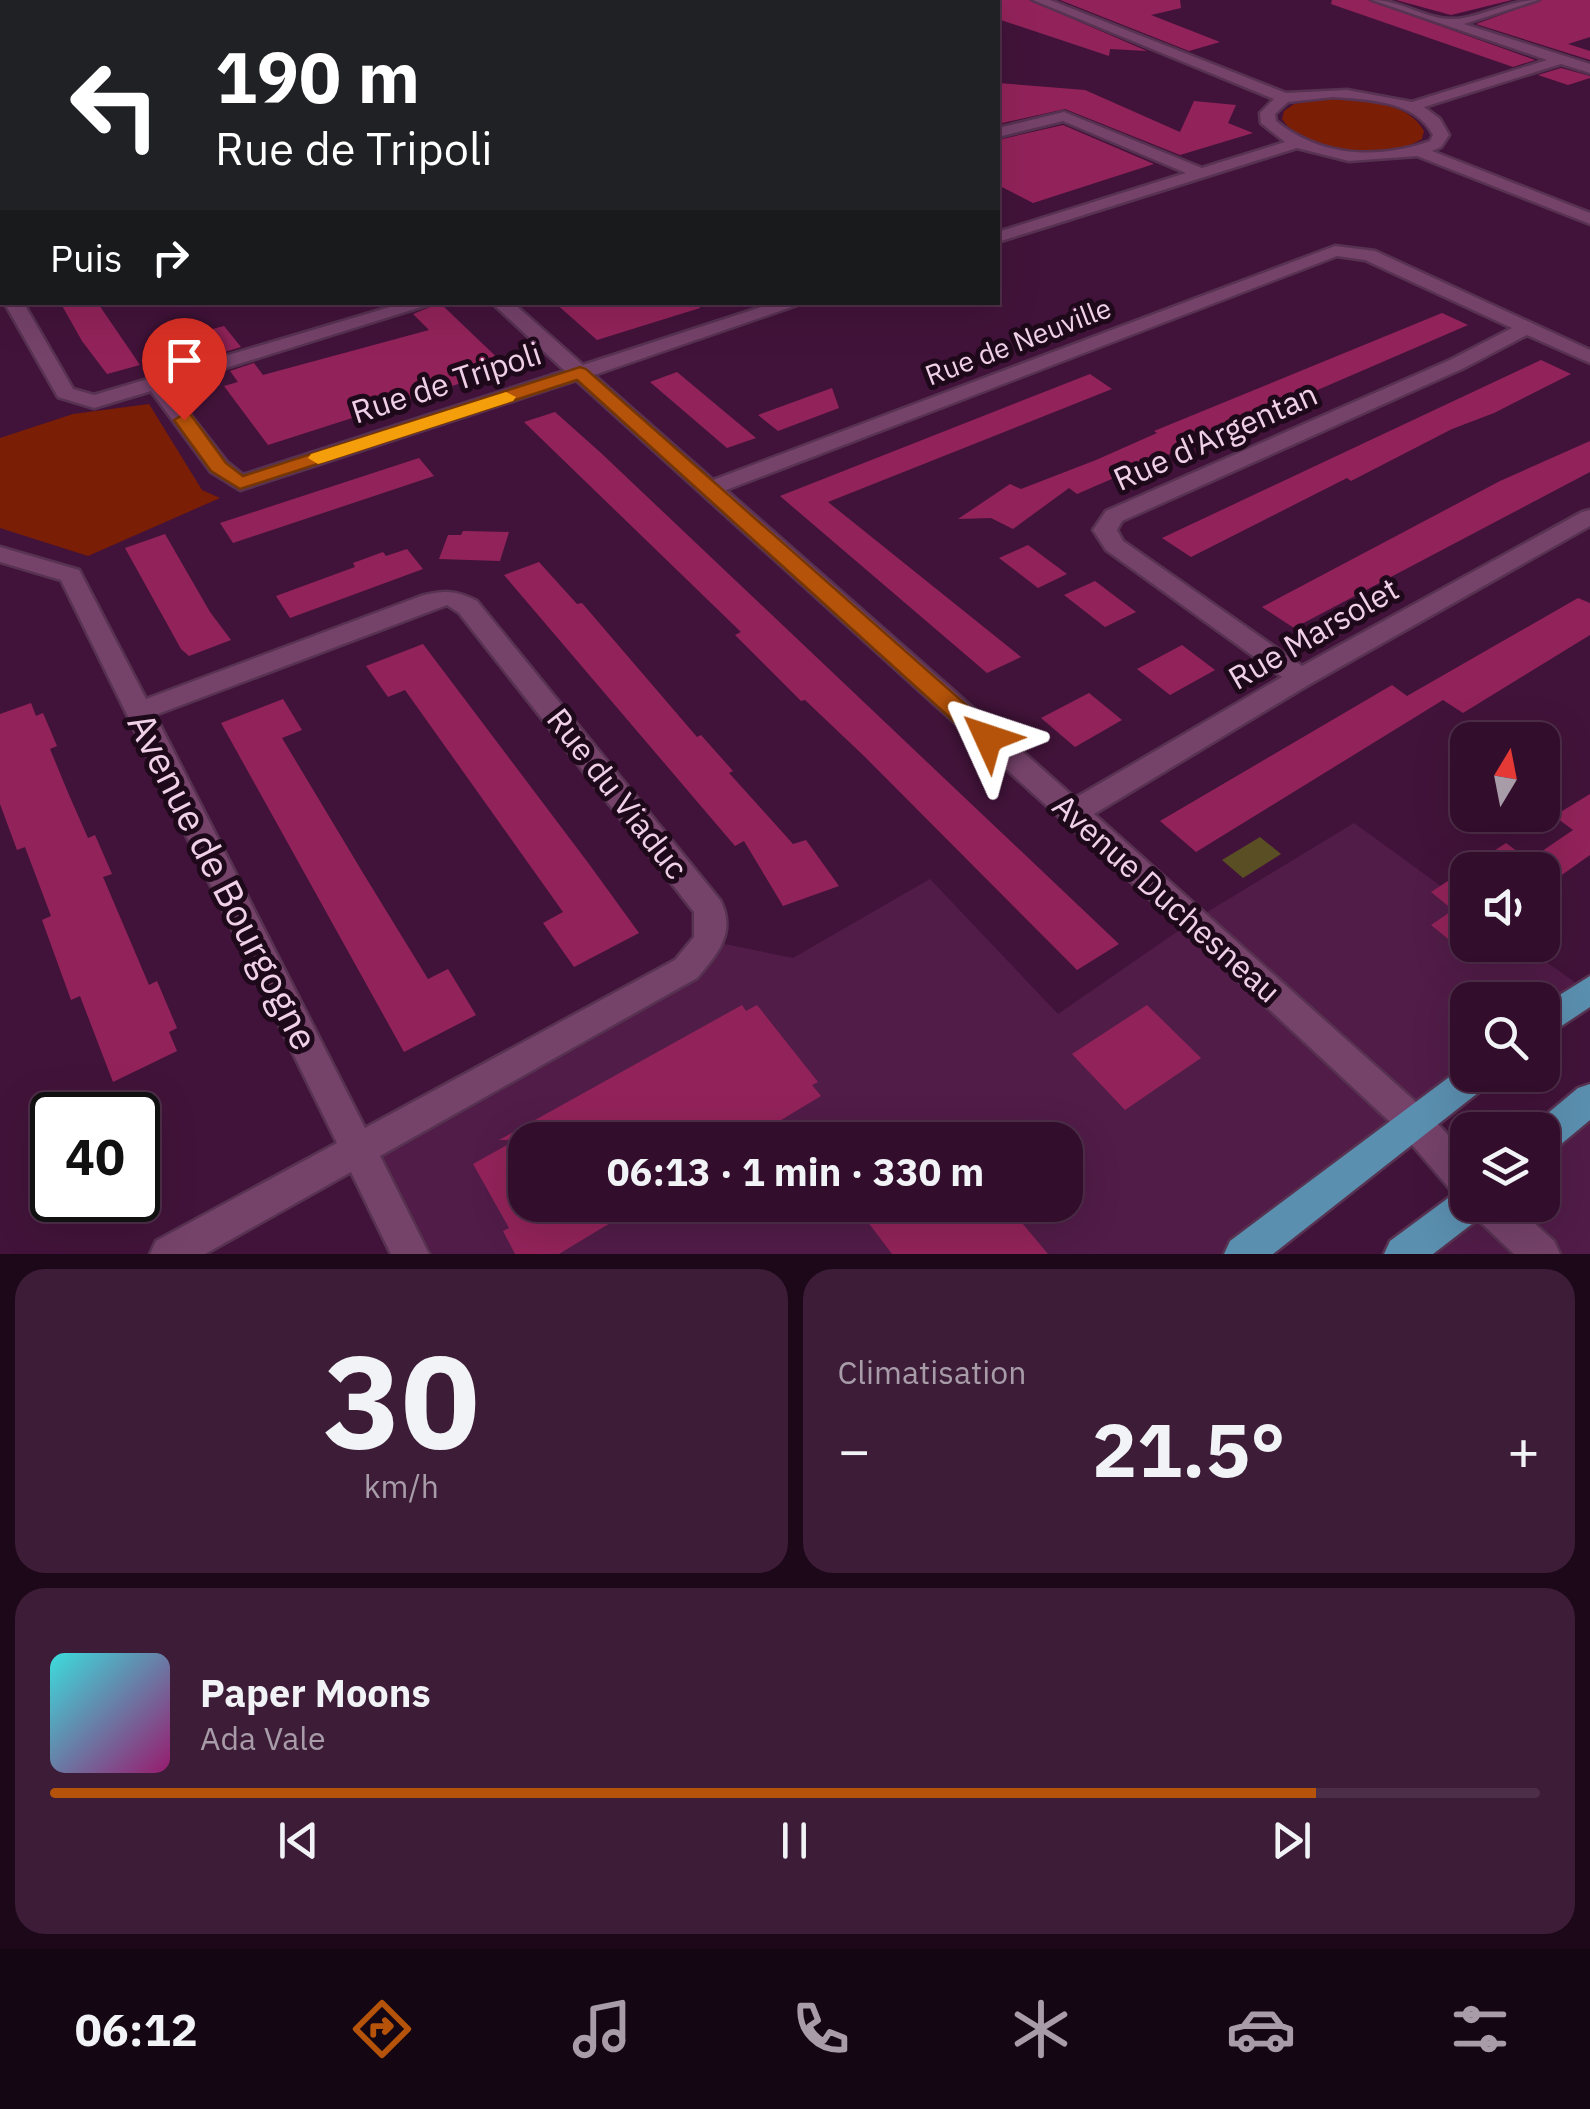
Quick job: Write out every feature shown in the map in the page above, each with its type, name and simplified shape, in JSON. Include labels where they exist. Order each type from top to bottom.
[{"type":"main road","points":[[1560,1012],[1590,989]]},
{"type":"main road","points":[[1242,1254],[1454,1092]]},
{"type":"main road","points":[[1560,1124],[1590,1098]]},
{"type":"main road","points":[[1403,1254],[1450,1219]]},
{"type":"street","points":[[1039,0],[1284,98],[1333,93],[1410,107],[1427,116],[1441,135],[1436,144],[1419,152],[1376,158],[1348,156],[1297,143],[1269,123],[1267,113],[1284,98]]},
{"type":"street","points":[[1378,0],[1590,69]]},
{"type":"street","points":[[1450,24],[1532,0]]},
{"type":"street","points":[[1410,107],[1560,60]]},
{"type":"street","points":[[1000,131],[1050,117],[1077,118],[1198,172]]},
{"type":"street","points":[[1000,236],[1297,143]]},
{"type":"street","points":[[1419,152],[1590,219]]},
{"type":"street","name":"Rue de Neuville","points":[[709,488],[1319,257],[1348,251],[1369,255],[1526,328]]},
{"type":"street","points":[[15,305],[64,394],[94,402],[418,305]]},
{"type":"street","name":"Avenue Duchesneau","points":[[503,305],[1414,1122],[1450,1163]]},
{"type":"street","name":"Rue de Tripoli","points":[[155,383],[218,467],[240,483],[785,305]]},
{"type":"street","points":[[1526,328],[1590,358]]},
{"type":"street","name":"Rue d'Argentan","points":[[1301,678],[1114,545],[1105,530],[1114,516],[1458,364],[1526,328]]},
{"type":"street","name":"Rue Marsolet","points":[[1072,813],[1301,678],[1590,518]]},
{"type":"street","name":"Avenue de Bourgogne","points":[[0,554],[72,575],[108,656],[140,710],[410,1254]]},
{"type":"street","name":"Rue du Viaduc","points":[[140,710],[450,597],[468,607],[709,909],[710,942],[686,969],[360,1152]]},
{"type":"street","points":[[169,1254],[360,1152]]},
{"type":"street","points":[[1506,1222],[1541,1254]]},
{"type":"shaded area","points":[[1328,98],[1368,101],[1407,113],[1424,131],[1422,139],[1389,150],[1348,151],[1309,141],[1282,119],[1284,111],[1294,104]]},
{"type":"shaded area","points":[[149,404],[202,490],[220,498],[88,556],[0,528],[0,438],[73,414]]},
{"type":"shaded area","points":[[1354,823],[1450,893],[1450,962],[1547,962],[1587,991],[1560,1012],[1560,982],[1450,982],[1450,1089],[1243,1254],[410,1254],[360,1152],[710,941],[793,958],[930,879],[1058,1014],[1194,920]]},
{"type":"shaded area","points":[[1260,837],[1281,854],[1243,878],[1222,860]]},
{"type":"shaded area","points":[[1590,1099],[1590,1254],[1403,1254],[1450,1218],[1450,1222],[1560,1222],[1560,1125]]},
{"type":"building","points":[[1000,0],[1029,0],[1147,51],[1110,49],[1109,56],[1000,20]]},
{"type":"building","points":[[1060,0],[1180,0],[1181,8],[1151,15],[1220,42],[1189,51]]},
{"type":"building","points":[[1332,0],[1368,0],[1535,60],[1513,67],[1331,4]]},
{"type":"building","points":[[1396,0],[1512,0],[1451,15]]},
{"type":"building","points":[[1542,0],[1590,0],[1590,37],[1568,44],[1590,51],[1590,60],[1476,24]]},
{"type":"building","points":[[1561,68],[1590,78],[1568,85],[1538,75]]},
{"type":"building","points":[[1000,83],[1085,90],[1180,132],[1194,101],[1236,105],[1228,123],[1253,133],[1180,155],[1065,109],[1000,124]]},
{"type":"building","points":[[1063,125],[1154,164],[1033,203],[1000,186],[1000,140]]},
{"type":"building","points":[[62,305],[99,305],[140,365],[107,374]]},
{"type":"building","points":[[442,305],[508,368],[268,445],[224,386],[238,382],[230,371],[254,363],[263,375],[429,330],[413,314]]},
{"type":"building","points":[[557,305],[700,305],[700,308],[597,340]]},
{"type":"building","points":[[1442,313],[1468,325],[1077,494],[1069,488],[1013,529],[991,518],[958,519],[1010,484],[1021,489],[1096,460],[1157,433],[1154,431]]},
{"type":"building","points":[[224,326],[241,347],[218,354],[201,332]]},
{"type":"building","points":[[1541,360],[1571,374],[1351,481],[1347,478],[1191,557],[1162,538]]},
{"type":"building","points":[[677,372],[756,438],[727,448],[650,382]]},
{"type":"building","points":[[1090,374],[1112,389],[828,502],[1021,657],[987,673],[780,496]]},
{"type":"building","points":[[832,388],[839,408],[778,431],[758,415]]},
{"type":"building","points":[[555,412],[1119,944],[1077,970],[864,756],[735,635],[741,632],[524,422]]},
{"type":"building","points":[[1590,441],[1590,472],[1294,628],[1262,607],[1500,481]]},
{"type":"building","points":[[419,458],[434,476],[233,543],[220,523]]},
{"type":"building","points":[[463,531],[509,532],[500,561],[439,559],[448,535],[461,535]]},
{"type":"building","points":[[165,534],[210,612],[231,640],[189,656],[181,649],[125,548]]},
{"type":"building","points":[[1028,545],[1067,574],[1038,588],[999,558]]},
{"type":"building","points":[[407,549],[423,569],[290,618],[276,596],[355,567],[353,563],[383,552],[386,556]]},
{"type":"building","points":[[539,562],[577,604],[582,603],[697,737],[701,735],[733,771],[729,773],[793,844],[806,840],[839,886],[783,906],[744,841],[735,846],[504,575]]},
{"type":"building","points":[[1095,581],[1136,612],[1105,627],[1064,595]]},
{"type":"building","points":[[1578,598],[1590,603],[1590,635],[1463,713],[1443,700],[1196,852],[1160,821],[1392,685],[1407,696]]},
{"type":"building","points":[[423,644],[639,933],[574,967],[543,923],[563,912],[405,690],[388,697],[366,666]]},
{"type":"building","points":[[1182,645],[1215,670],[1170,695],[1137,669]]},
{"type":"building","points":[[1089,693],[1122,720],[1075,747],[1041,718]]},
{"type":"building","points":[[283,699],[302,730],[282,738],[363,873],[428,979],[448,969],[476,1015],[404,1052],[221,723]]},
{"type":"building","points":[[31,703],[36,716],[43,713],[57,746],[50,749],[69,795],[88,838],[95,835],[112,874],[103,877],[149,985],[157,981],[177,1028],[169,1032],[177,1051],[113,1082],[80,996],[71,1000],[42,920],[51,916],[25,847],[17,850],[0,804],[0,714]]},
{"type":"building","points":[[1590,794],[1590,855],[1560,876],[1560,852],[1541,852],[1573,830],[1560,820],[1560,812]]},
{"type":"building","points":[[1506,843],[1518,852],[1492,852]]},
{"type":"building","points":[[1450,880],[1450,908],[1431,892]]},
{"type":"building","points":[[1450,912],[1450,940],[1431,925]]},
{"type":"building","points":[[742,1005],[746,1011],[757,1005],[818,1082],[812,1085],[821,1096],[778,1122],[531,1122]]},
{"type":"building","points":[[1147,1005],[1201,1058],[1125,1110],[1072,1054]]},
{"type":"building","points":[[508,1144],[508,1222],[612,1222],[559,1254],[515,1254],[503,1231],[509,1228],[473,1164]]},
{"type":"building","points":[[868,1222],[1021,1222],[1048,1254],[892,1254]]},
{"type":"slow traffic","points":[[318,458],[506,397]]},
{"type":"route","points":[[184,420],[218,467],[240,483],[580,373],[988,738]]}]
